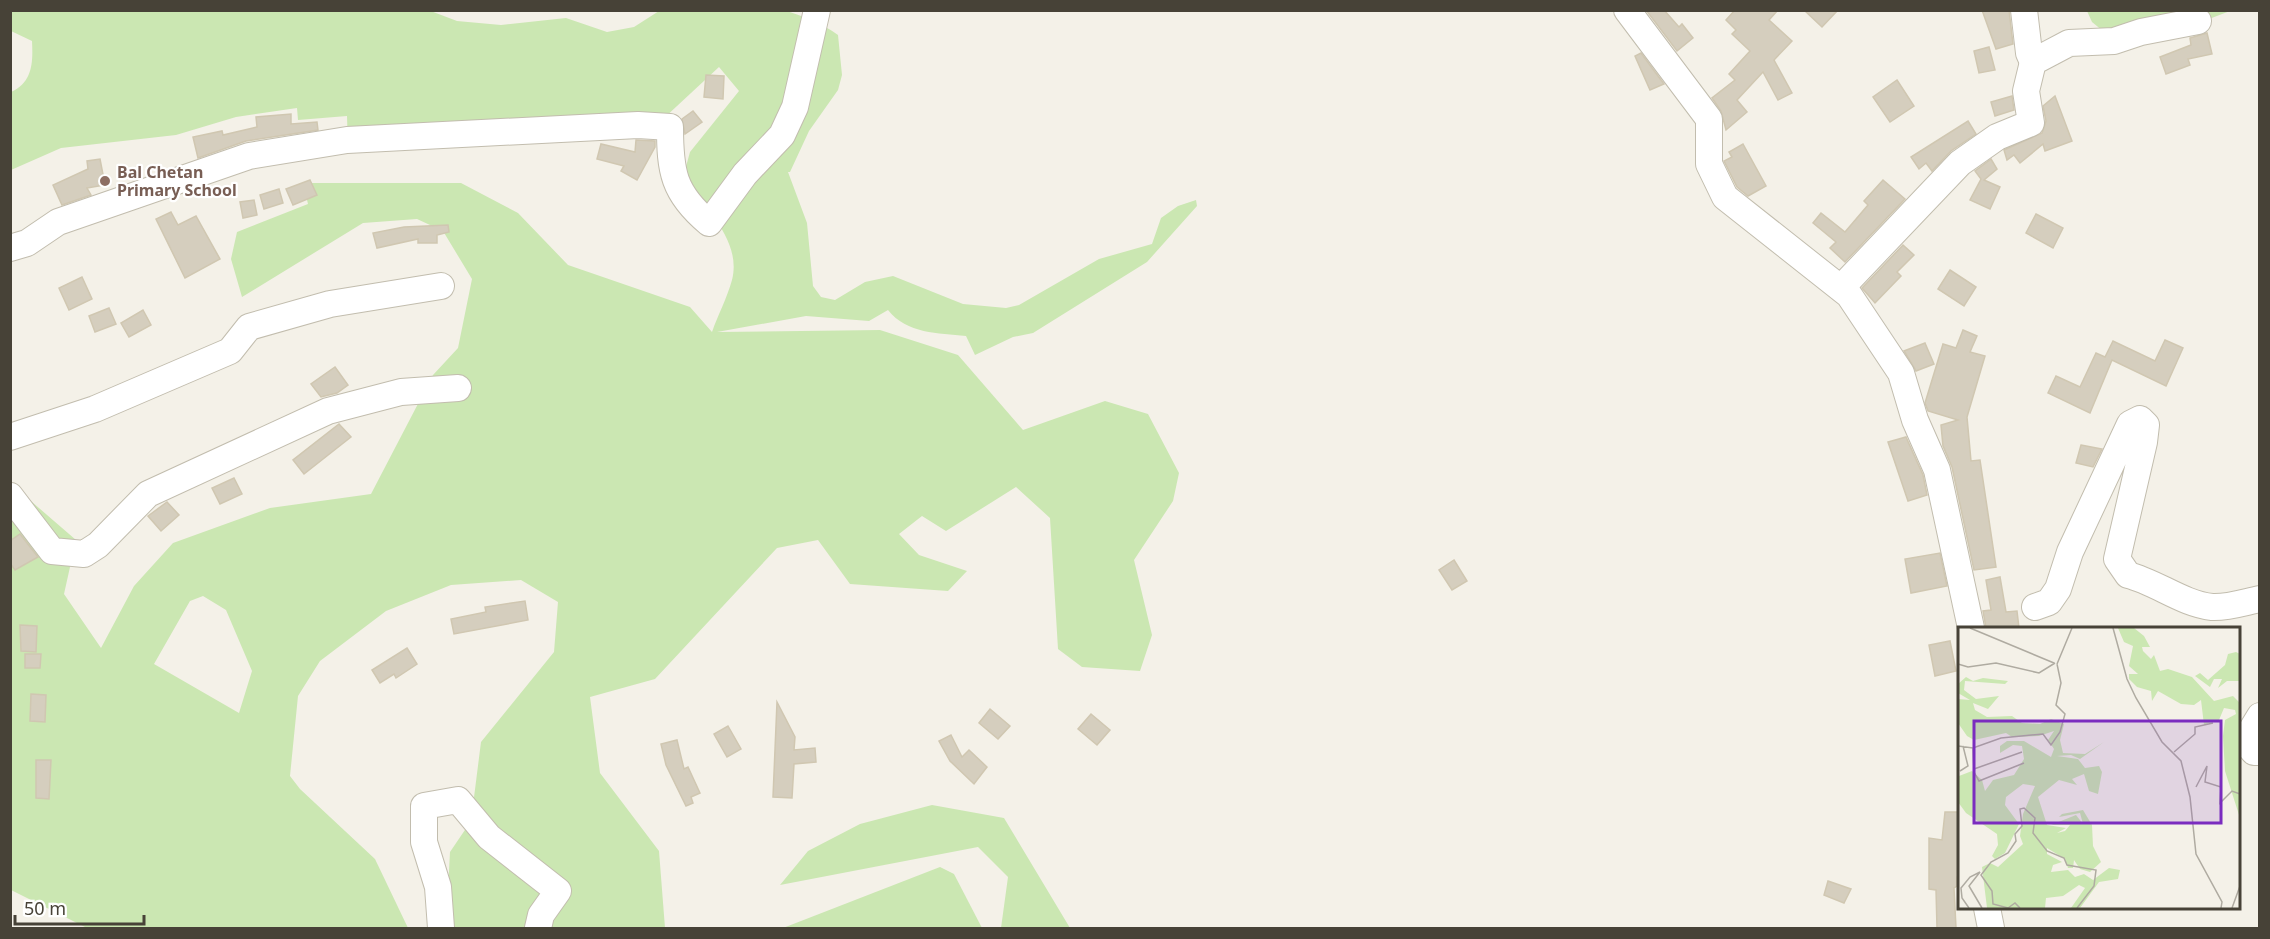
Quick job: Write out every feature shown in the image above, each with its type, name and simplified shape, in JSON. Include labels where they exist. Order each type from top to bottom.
[{"type":"street","points":[[10,248],[27,243],[58,222],[249,156],[347,140],[638,125],[670,127],[670,165],[688,206],[709,223],[745,174],[782,135],[795,107],[817,10]]},
{"type":"street","points":[[1627,10],[1709,119],[1709,164],[1725,197],[1849,295],[1901,373],[1915,420],[1937,470],[1971,627]]},
{"type":"street","points":[[2024,10],[2029,53],[2033,62]]},
{"type":"street","points":[[1841,288],[1960,163],[1997,136],[2031,123],[2026,91],[2029,69],[2033,62],[2069,43],[2114,41],[2141,32],[2198,21]]},
{"type":"street","points":[[10,437],[95,409],[230,351],[249,327],[330,304],[441,286]]},
{"type":"street","points":[[10,496],[52,551],[84,554],[98,545],[148,494],[328,411],[401,392],[458,388]]},
{"type":"street","points":[[2035,607],[2049,602],[2058,589],[2070,552],[2130,424],[2140,419],[2146,424],[2144,442],[2117,559],[2128,575],[2212,607],[2259,599]]},
{"type":"street","points":[[2259,716],[2249,734],[2247,744],[2254,752],[2259,752]]},
{"type":"street","points":[[441,928],[438,887],[424,842],[424,806],[458,800],[489,837],[558,891],[542,915],[538,928]]},
{"type":"street","points":[[1987,909],[1991,928]]},
{"type":"green space","points":[[428,10],[457,21],[501,25],[566,18],[607,32],[634,27],[659,11],[783,10],[798,15],[819,23],[838,35],[842,75],[838,90],[809,131],[788,172],[807,223],[813,286],[821,297],[835,300],[865,282],[893,276],[963,304],[1006,308],[1019,305],[1099,259],[1152,244],[1161,218],[1178,206],[1196,200],[1197,206],[1147,262],[1033,333],[1013,337],[975,355],[966,336],[934,333],[914,328],[904,324],[888,310],[869,321],[806,316],[717,332],[880,330],[958,355],[1023,430],[1105,401],[1148,414],[1179,473],[1173,501],[1134,560],[1152,635],[1140,671],[1082,667],[1058,649],[1050,518],[1016,487],[946,531],[922,516],[899,534],[919,555],[967,571],[948,591],[850,584],[818,540],[777,548],[655,679],[590,697],[600,773],[659,851],[665,928],[446,928],[450,852],[471,821],[481,742],[554,652],[558,602],[521,580],[451,585],[386,611],[320,661],[298,696],[290,776],[300,789],[375,859],[408,928],[87,928],[11,890],[10,483],[76,540],[64,594],[101,648],[134,586],[173,543],[270,508],[371,494],[433,375],[458,348],[472,279],[443,231],[417,219],[363,223],[242,297],[231,259],[237,232],[308,204],[303,183],[461,183],[518,213],[568,265],[690,307],[712,332],[732,280],[734,266],[732,252],[727,238],[711,213],[682,181],[690,152],[739,91],[719,67],[663,119],[348,149],[347,116],[298,120],[297,108],[236,117],[176,135],[61,148],[11,170],[11,92],[24,83],[28,77],[32,64],[32,41],[11,31],[11,11]],"holes":[[[203,596],[226,610],[252,671],[239,713],[154,664],[190,601]]]},
{"type":"green space","points":[[2087,11],[2230,11],[2154,40],[2103,31],[2092,22]]},
{"type":"green space","points":[[932,805],[1004,818],[1070,928],[1001,928],[1008,877],[978,847],[780,885],[808,851],[860,824]]},
{"type":"green space","points":[[940,867],[954,874],[982,928],[783,928]]},
{"type":"building","points":[[1646,10],[1664,10],[1679,27],[1682,24],[1693,38],[1677,51]]},
{"type":"building","points":[[1735,10],[1778,10],[1769,20],[1792,41],[1774,60],[1792,93],[1778,100],[1763,72],[1737,100],[1747,112],[1726,130],[1721,111],[1712,98],[1735,80],[1729,74],[1750,51],[1732,34],[1736,30],[1726,20]]},
{"type":"building","points":[[1804,10],[1838,10],[1822,27]]},
{"type":"building","points":[[1982,10],[2009,10],[2013,44],[1996,49]]},
{"type":"building","points":[[2207,33],[2212,54],[2188,59],[2190,65],[2166,74],[2160,57],[2191,45],[2190,38]]},
{"type":"building","points":[[1989,47],[1995,70],[1979,73],[1974,51]]},
{"type":"building","points":[[1641,53],[1664,84],[1650,90],[1635,56]]},
{"type":"building","points":[[706,75],[724,76],[723,99],[704,97]]},
{"type":"building","points":[[1897,80],[1914,106],[1890,122],[1873,97]]},
{"type":"building","points":[[2012,96],[2014,110],[1995,116],[1991,102]]},
{"type":"building","points":[[2055,96],[2072,141],[2045,151],[2043,144],[2020,163],[2014,155],[2007,160],[2004,150],[2042,133],[2046,121],[2043,106]]},
{"type":"building","points":[[693,111],[702,122],[685,134],[682,119]]},
{"type":"building","points":[[291,114],[291,124],[317,122],[318,130],[246,141],[198,158],[193,137],[222,131],[223,135],[257,127],[256,117]]},
{"type":"building","points":[[1968,121],[1976,134],[1951,151],[1932,171],[1926,163],[1919,169],[1911,157]]},
{"type":"building","points":[[636,140],[655,141],[655,147],[637,180],[621,171],[624,166],[597,159],[601,144],[635,152]]},
{"type":"building","points":[[1743,144],[1766,186],[1748,196],[1737,187],[1724,161],[1732,157],[1729,152]]},
{"type":"building","points":[[100,159],[105,185],[87,188],[91,195],[62,205],[53,185],[88,169],[87,161]]},
{"type":"building","points":[[1991,159],[1997,169],[1984,180],[2000,187],[1990,209],[1970,200],[1981,179],[1975,171]]},
{"type":"building","points":[[310,180],[317,195],[293,205],[286,189]]},
{"type":"building","points":[[1883,180],[1905,199],[1845,262],[1830,248],[1836,242],[1813,223],[1821,213],[1845,232],[1868,205],[1864,201]]},
{"type":"building","points":[[279,189],[283,203],[264,209],[260,195]]},
{"type":"building","points":[[254,200],[257,215],[243,218],[240,202]]},
{"type":"building","points":[[171,212],[178,225],[196,216],[220,259],[185,278],[156,219]]},
{"type":"building","points":[[2036,214],[2063,228],[2053,248],[2026,233]]},
{"type":"building","points":[[448,225],[449,232],[437,235],[437,243],[418,243],[418,239],[377,248],[373,233],[404,227]]},
{"type":"building","points":[[1903,245],[1914,255],[1897,272],[1901,276],[1875,303],[1862,288]]},
{"type":"building","points":[[1950,270],[1976,287],[1964,306],[1938,289]]},
{"type":"building","points":[[82,277],[92,299],[69,310],[59,288]]},
{"type":"building","points":[[109,308],[116,324],[95,332],[89,316]]},
{"type":"building","points":[[143,310],[151,325],[129,337],[121,323]]},
{"type":"building","points":[[1963,330],[1977,336],[1970,352],[1985,356],[1967,417],[1971,461],[1980,460],[1996,567],[1974,570],[1952,467],[1943,446],[1941,425],[1958,420],[1928,411],[1925,403],[1943,344],[1956,348]]},
{"type":"building","points":[[2165,340],[2183,348],[2166,386],[2112,360],[2090,413],[2048,393],[2056,376],[2080,387],[2096,353],[2105,357],[2113,341],[2155,361]]},
{"type":"building","points":[[1925,343],[1934,364],[1916,371],[1904,351]]},
{"type":"building","points":[[335,367],[348,385],[337,393],[321,397],[311,384]]},
{"type":"building","points":[[339,424],[351,437],[304,474],[293,460]]},
{"type":"building","points":[[1906,437],[1923,475],[1927,495],[1908,501],[1888,442]]},
{"type":"building","points":[[2081,445],[2102,449],[2093,467],[2076,463]]},
{"type":"building","points":[[234,478],[242,494],[220,504],[212,488]]},
{"type":"building","points":[[167,502],[179,515],[161,531],[148,516]]},
{"type":"building","points":[[20,534],[38,557],[15,570],[10,563],[10,541]]},
{"type":"building","points":[[1940,553],[1947,586],[1911,593],[1905,559]]},
{"type":"building","points":[[1454,560],[1467,581],[1452,590],[1439,570]]},
{"type":"building","points":[[2000,577],[2006,612],[2017,611],[2019,627],[1986,627],[1983,611],[1991,610],[1986,580]]},
{"type":"building","points":[[525,601],[528,620],[454,634],[451,619],[486,612],[485,607]]},
{"type":"building","points":[[20,625],[37,626],[36,652],[21,651]]},
{"type":"building","points":[[1950,641],[1956,671],[1935,676],[1929,645]]},
{"type":"building","points":[[407,648],[417,664],[396,678],[394,674],[380,683],[372,670]]},
{"type":"building","points":[[25,654],[41,654],[40,668],[25,668]]},
{"type":"building","points":[[31,694],[46,695],[45,722],[30,721]]},
{"type":"building","points":[[777,702],[795,737],[794,750],[815,748],[816,762],[794,764],[792,798],[773,797]]},
{"type":"building","points":[[990,709],[1010,726],[998,739],[979,723]]},
{"type":"building","points":[[1091,714],[1110,730],[1097,745],[1078,729]]},
{"type":"building","points":[[728,726],[741,749],[727,757],[714,734]]},
{"type":"building","points":[[951,735],[962,757],[969,750],[987,767],[974,784],[950,761],[939,741]]},
{"type":"building","points":[[677,740],[684,769],[688,767],[700,793],[691,797],[693,803],[686,806],[666,765],[661,744]]},
{"type":"building","points":[[36,760],[51,760],[49,799],[36,798]]},
{"type":"building","points":[[1945,812],[1958,812],[1958,877],[1957,886],[1954,888],[1956,928],[1937,928],[1936,890],[1929,889],[1929,838],[1942,840]]},
{"type":"building","points":[[1828,881],[1851,889],[1844,903],[1824,895]]},
{"type":"place","name":"Bal Chetan Primary School","points":[[105,181]]}]
